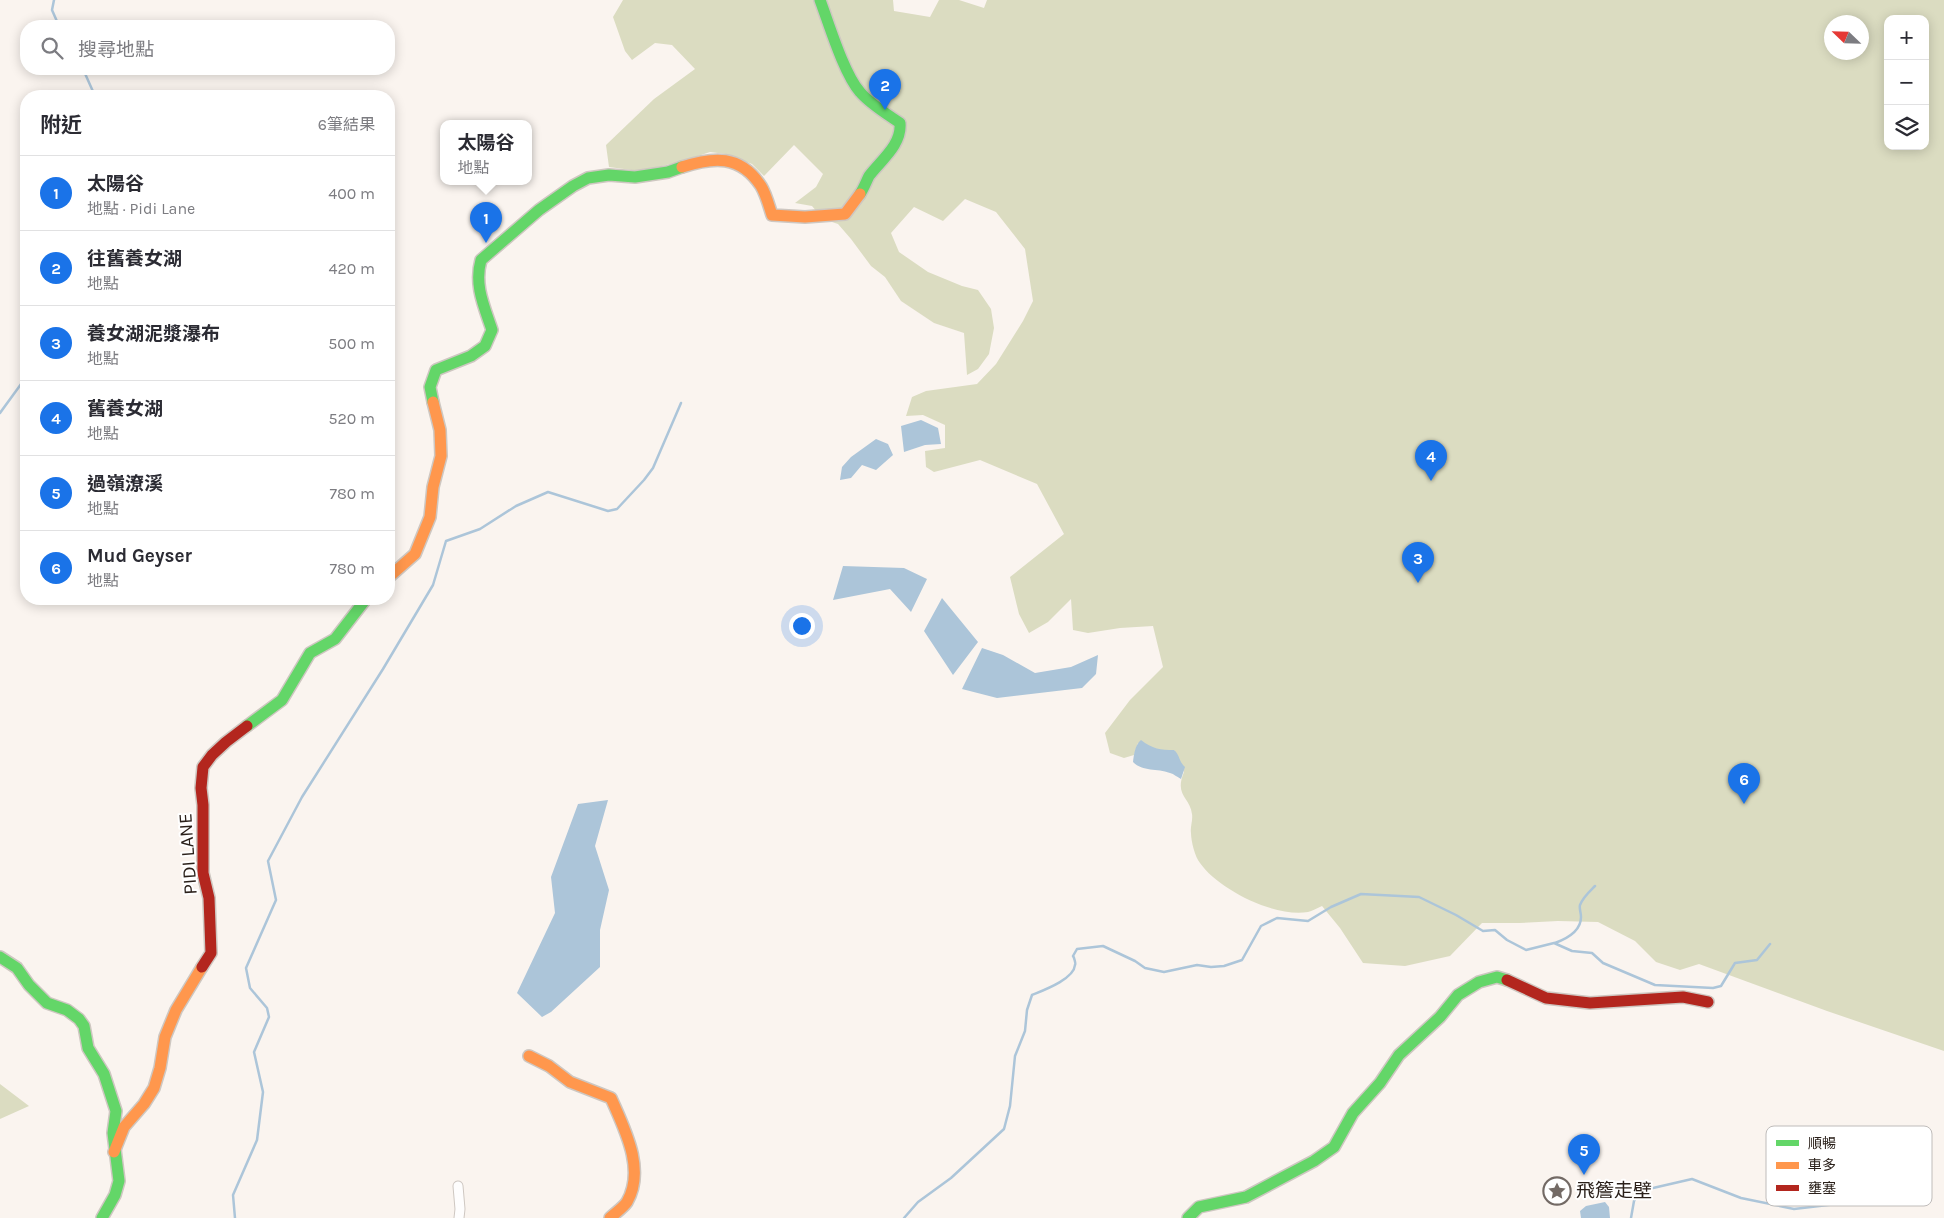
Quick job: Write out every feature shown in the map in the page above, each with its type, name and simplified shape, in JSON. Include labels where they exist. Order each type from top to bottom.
[{"type":"street","points":[[395,572],[415,554],[430,517],[433,487],[441,456],[440,430],[430,387],[436,370],[470,356],[485,346],[492,330],[477,287],[477,271],[481,260],[539,210],[573,186],[588,178],[609,175],[636,177],[668,172],[702,161],[716,159],[729,161],[748,170],[762,187],[772,215],[805,217],[846,214],[862,191],[868,178],[897,142],[901,132],[900,123],[861,94],[855,86],[820,0]]},
{"type":"street","name":"PIDI LANE","points":[[114,1152],[124,1127],[144,1104],[154,1088],[160,1068],[165,1037],[176,1010],[211,953],[211,925],[203,873],[203,805],[201,788],[203,767],[212,755],[226,742],[282,700],[310,653],[335,639],[361,605]]},
{"type":"street","points":[[0,957],[17,968],[29,985],[47,1003],[67,1010],[79,1018],[84,1026],[88,1048],[104,1074],[116,1111],[113,1133],[119,1180],[115,1195],[102,1218]]},
{"type":"street","points":[[1188,1218],[1199,1207],[1246,1197],[1314,1161],[1334,1147],[1353,1113],[1380,1083],[1399,1055],[1440,1017],[1458,995],[1479,982],[1497,977],[1513,982],[1546,998],[1590,1003],[1683,998],[1708,1002]]},
{"type":"street","points":[[530,1056],[549,1066],[570,1082],[585,1086],[611,1098],[632,1150],[634,1186],[626,1203],[610,1218]]},
{"type":"street","points":[[458,1186],[460,1209],[458,1218]]},
{"type":"green space","points":[[623,0],[893,0],[894,11],[930,17],[939,0],[959,0],[984,8],[987,0],[1944,0],[1944,1051],[1699,964],[1680,970],[1656,962],[1635,941],[1598,922],[1482,923],[1450,956],[1405,966],[1363,963],[1340,928],[1322,906],[1308,912],[1280,911],[1233,892],[1208,873],[1195,853],[1191,836],[1191,808],[1181,786],[1184,772],[1174,750],[1158,750],[1138,743],[1134,755],[1124,758],[1110,753],[1105,733],[1130,700],[1163,667],[1153,626],[1120,628],[1088,633],[1073,630],[1071,599],[1048,622],[1029,633],[1019,614],[1010,577],[1064,534],[1037,484],[980,460],[934,472],[926,467],[925,451],[945,448],[945,425],[923,415],[906,416],[912,397],[926,391],[977,384],[996,364],[1023,321],[1033,301],[1025,249],[996,212],[965,199],[943,221],[914,207],[891,233],[899,252],[928,272],[962,286],[978,290],[991,309],[994,328],[989,354],[978,369],[967,375],[964,333],[934,323],[901,301],[885,277],[871,266],[838,224],[823,219],[812,206],[795,203],[816,187],[823,174],[794,145],[764,176],[752,164],[726,154],[710,152],[680,162],[639,171],[609,167],[606,145],[654,99],[695,69],[672,45],[655,43],[632,60],[625,51],[613,17]]},
{"type":"green space","points":[[0,1084],[29,1106],[0,1119]]},
{"type":"water","points":[[921,420],[938,428],[941,444],[925,445],[904,452],[901,426]]},
{"type":"water","points":[[876,439],[888,444],[893,455],[876,470],[862,465],[851,478],[840,480],[842,467],[851,457]]},
{"type":"water","points":[[843,566],[904,568],[927,579],[911,612],[890,589],[833,600]]},
{"type":"water","points":[[942,598],[978,642],[953,675],[924,631]]},
{"type":"water","points":[[982,648],[1003,655],[1035,673],[1071,667],[1098,655],[1096,674],[1082,688],[997,698],[962,689]]},
{"type":"water","points":[[1141,740],[1157,748],[1174,750],[1185,767],[1181,779],[1173,774],[1146,769],[1133,762],[1136,747]]},
{"type":"water","points":[[608,800],[595,846],[609,890],[600,930],[600,967],[551,1012],[542,1017],[517,993],[555,913],[551,877],[578,804]]},
{"type":"water","points":[[1605,1202],[1609,1207],[1610,1218],[1581,1218],[1580,1211],[1586,1206]]},
{"type":"waterway","points":[[54,0],[52,10],[56,20]]},
{"type":"waterway","points":[[86,75],[92,90]]},
{"type":"waterway","points":[[0,413],[20,386]]},
{"type":"waterway","points":[[235,1218],[233,1195],[257,1140],[263,1092],[254,1052],[269,1017],[267,1008],[250,988],[246,968],[276,900],[268,861],[302,797],[383,669],[433,585],[446,541],[480,529],[516,506],[548,492],[608,511],[617,509],[653,468],[681,403]]},
{"type":"waterway","points":[[1555,943],[1568,937],[1576,930],[1581,917],[1580,905],[1584,897],[1595,886]]},
{"type":"waterway","points":[[904,1218],[918,1202],[951,1178],[1004,1129],[1010,1106],[1015,1056],[1025,1031],[1027,1010],[1032,995],[1070,975],[1075,964],[1073,956],[1077,949],[1103,946],[1135,961],[1145,968],[1164,972],[1197,965],[1224,966],[1242,960],[1261,926],[1277,918],[1308,921],[1331,907],[1361,894],[1419,897],[1483,931],[1495,930],[1507,940],[1526,950],[1554,943],[1572,951],[1592,953],[1603,963],[1655,985],[1713,988],[1721,986],[1735,963],[1757,960],[1770,944]]},
{"type":"waterway","points":[[1631,1218],[1634,1201],[1640,1191],[1692,1179],[1741,1198],[1766,1203]]},
{"type":"waterway","points":[[1780,1206],[1794,1209],[1820,1206]]},
{"type":"traffic: fast","points":[[820,0],[837,48],[854,84],[869,101],[900,123],[898,138],[890,152],[869,176],[860,194]]},
{"type":"traffic: fast","points":[[433,402],[430,387],[436,370],[471,356],[485,346],[492,330],[479,287],[481,260],[539,210],[573,186],[588,178],[609,175],[635,177],[668,172],[682,167]]},
{"type":"traffic: fast","points":[[247,726],[282,700],[310,653],[335,639],[361,605]]},
{"type":"traffic: fast","points":[[0,957],[17,968],[29,985],[47,1003],[67,1010],[79,1019],[84,1026],[88,1048],[104,1074],[116,1111],[113,1133],[119,1181],[115,1195],[102,1218]]},
{"type":"traffic: fast","points":[[1188,1218],[1199,1207],[1246,1197],[1314,1161],[1334,1147],[1353,1113],[1380,1083],[1399,1055],[1440,1017],[1458,995],[1479,982],[1497,977],[1507,980]]},
{"type":"traffic: slow","points":[[682,167],[715,160],[735,163],[744,168],[761,186],[772,215],[805,217],[845,214],[860,194]]},
{"type":"traffic: slow","points":[[395,572],[415,554],[430,517],[433,487],[441,456],[440,430],[433,402]]},
{"type":"traffic: slow","points":[[114,1152],[124,1127],[144,1104],[154,1088],[160,1068],[165,1037],[176,1010],[202,967]]},
{"type":"traffic: slow","points":[[529,1056],[549,1066],[570,1082],[611,1098],[627,1135],[634,1163],[634,1176],[627,1202],[610,1218]]},
{"type":"traffic: jam","points":[[202,967],[211,953],[209,898],[203,873],[203,805],[201,788],[203,767],[212,755],[247,726]]},
{"type":"traffic: jam","points":[[1507,980],[1546,998],[1590,1003],[1683,997],[1708,1002]]},
{"type":"place","name":"往舊養女湖","points":[[885,110]]},
{"type":"place","name":"太陽谷","points":[[486,243]]},
{"type":"place","name":"舊養女湖","points":[[1431,481]]},
{"type":"place","name":"養女湖泥漿瀑布","points":[[1418,583]]},
{"type":"place","name":"Mud Geyser","points":[[1744,804]]},
{"type":"place","name":"過嶺潦溪","points":[[1584,1175]]},
{"type":"place","name":"飛簷走壁","points":[[1557,1191]]}]
